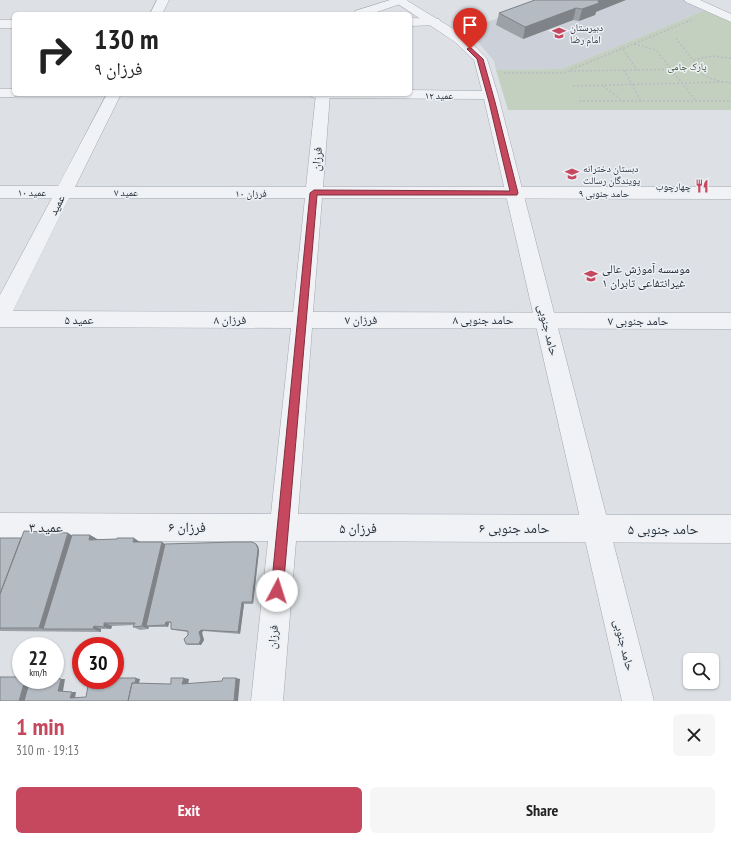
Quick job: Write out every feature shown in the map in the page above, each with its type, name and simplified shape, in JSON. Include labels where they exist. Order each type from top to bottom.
[{"type":"street","points":[[157,12],[163,0]]},
{"type":"street","points":[[365,12],[400,0]]},
{"type":"street","name":"حامد جنوبی","points":[[400,0],[460,39],[480,59],[491,95],[638,701]]},
{"type":"street","points":[[690,0],[731,18]]},
{"type":"street","points":[[412,22],[435,22]]},
{"type":"street","points":[[0,24],[12,24]]},
{"type":"street","points":[[0,93],[12,93]]},
{"type":"street","name":"عمید ۱۲","points":[[412,95],[491,95]]},
{"type":"street","name":"عمید","points":[[0,315],[113,96]]},
{"type":"street","name":"فرزان","points":[[267,701],[323,96]]},
{"type":"street","name":"عمید ۱۰","points":[[0,192],[64,192]]},
{"type":"street","name":"عمید ۷","points":[[64,192],[188,192]]},
{"type":"street","name":"فرزان ۱۰","points":[[188,192],[417,193]]},
{"type":"street","name":"حامد جنوبی ۹","points":[[417,193],[731,193]]},
{"type":"street","name":"عمید ۵","points":[[0,319],[157,320]]},
{"type":"street","name":"فرزان ۸","points":[[157,320],[302,320]]},
{"type":"street","name":"فرزان ۷","points":[[302,320],[420,320]]},
{"type":"street","name":"حامد جنوبی ۸","points":[[420,320],[545,320]]},
{"type":"street","name":"حامد جنوبی ۷","points":[[545,320],[731,321]]},
{"type":"street","name":"عمید ۳","points":[[0,526],[91,527]]},
{"type":"street","name":"فرزان ۶","points":[[91,527],[283,528]]},
{"type":"street","name":"فرزان ۵","points":[[283,528],[432,528]]},
{"type":"street","name":"حامد جنوبی ۶","points":[[432,528],[596,529]]},
{"type":"street","name":"حامد جنوبی ۵","points":[[596,529],[731,529]]},
{"type":"path","points":[[567,72],[715,10]]},
{"type":"path","points":[[676,38],[693,60],[696,68],[702,74],[723,82]]},
{"type":"path","points":[[634,44],[656,50],[697,101]]},
{"type":"path","points":[[622,49],[637,70]]},
{"type":"path","points":[[693,60],[703,56],[731,55]]},
{"type":"path","points":[[724,56],[731,58]]},
{"type":"path","points":[[484,73],[563,73],[696,68]]},
{"type":"path","points":[[624,70],[642,101]]},
{"type":"path","points":[[573,86],[731,83]]},
{"type":"path","points":[[603,86],[624,101]]},
{"type":"path","points":[[579,101],[731,102]]},
{"type":"shaded area","name":"دبیرستان امام رضا","points":[[553,0],[686,0],[708,9],[562,69],[496,70],[494,61],[473,36],[463,30]]},
{"type":"green space","name":"پارک جامی","points":[[708,9],[731,20],[731,110],[508,110],[496,70],[562,69]]},
{"type":"building","points":[[535,0],[599,0],[599,3],[582,9],[576,8],[525,27],[499,13]]},
{"type":"building","points":[[24,531],[68,533],[39,628],[0,628],[0,594]]},
{"type":"building","points":[[72,535],[90,535],[89,540],[134,538],[133,542],[162,542],[142,626],[133,627],[135,623],[104,623],[104,627],[94,626],[93,629],[43,629]]},
{"type":"building","points":[[0,538],[21,538],[0,594]]},
{"type":"building","points":[[252,542],[256,544],[258,549],[252,602],[242,602],[238,632],[201,630],[199,632],[201,639],[199,644],[186,644],[184,639],[188,635],[188,631],[171,629],[171,622],[166,622],[165,625],[146,626],[165,544]]},
{"type":"building","points":[[0,677],[12,677],[12,689],[22,689],[19,701],[0,701]]},
{"type":"building","points":[[124,678],[136,678],[135,683],[132,683],[128,701],[24,701],[27,689],[58,689],[58,691],[72,692],[70,698],[86,697],[87,689],[124,689]]},
{"type":"building","points":[[171,678],[184,678],[182,684],[222,681],[223,678],[236,678],[234,701],[128,701],[132,683],[171,684]]},
{"type":"place","name":"دبیرستان امام رضا","points":[[559,33]]},
{"type":"place","name":"دبستان دخترانه پویندگان رسالت","points":[[572,174]]},
{"type":"place","name":"چهارچوب","points":[[702,186]]},
{"type":"place","name":"موسسه آموزش عالی غیرانتفاعی تابران ۱","points":[[591,276]]},
{"type":"route","points":[[277,591],[314,193],[514,193],[480,59],[470,49]]}]
